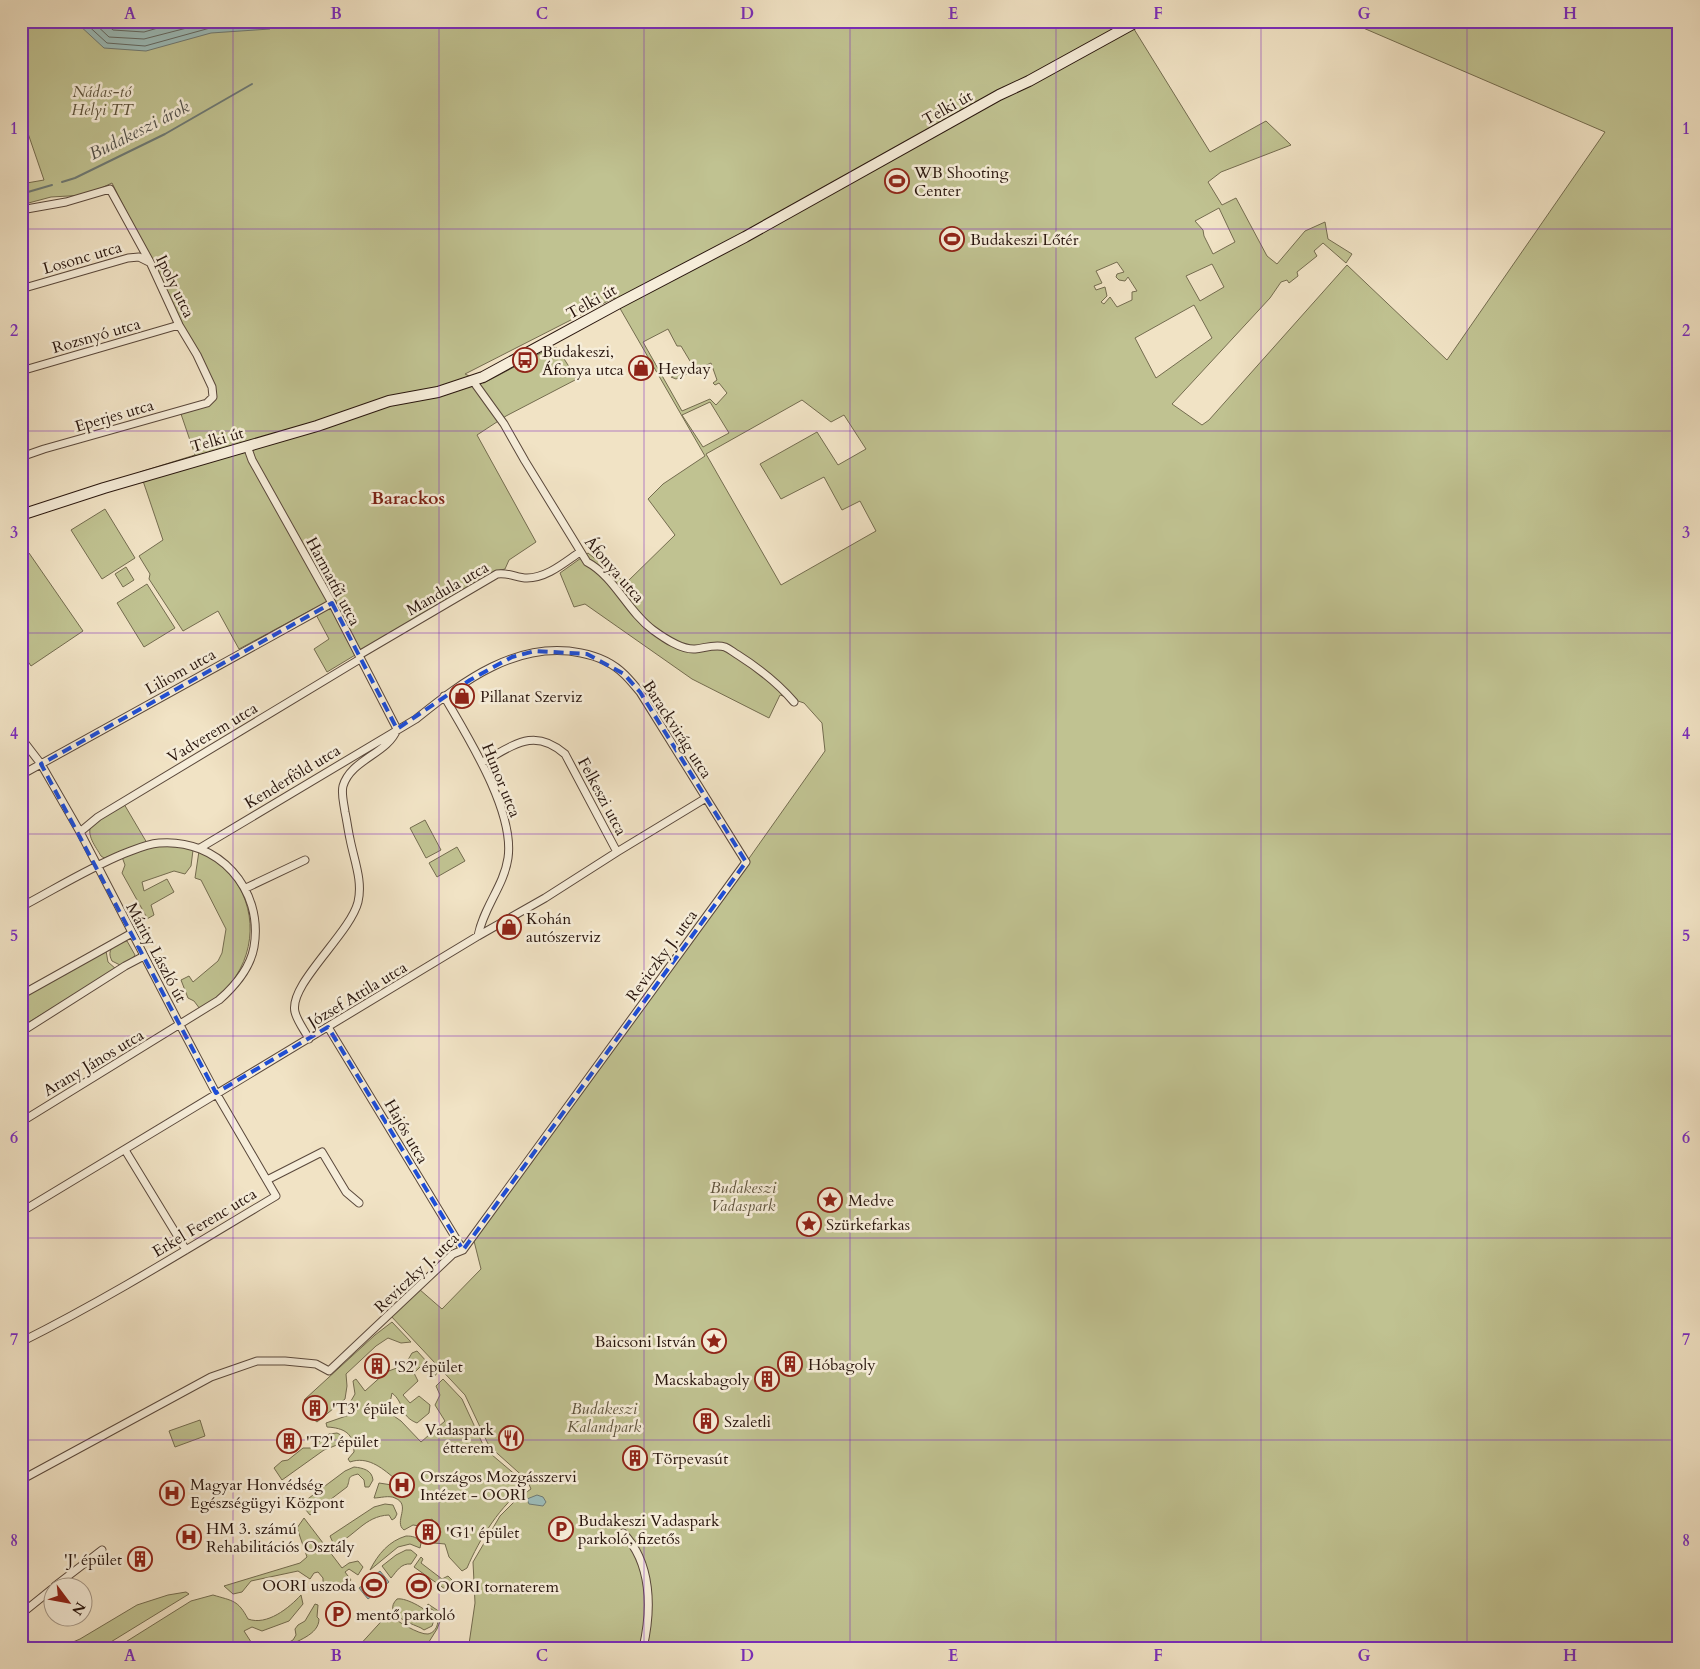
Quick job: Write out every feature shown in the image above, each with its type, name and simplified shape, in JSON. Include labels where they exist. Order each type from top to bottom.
[{"type":"main road","name":"Telki út","points":[[21,515],[104,488],[317,426],[389,401],[438,392],[473,381],[619,302],[745,237],[999,95],[1029,81],[1138,21]]},
{"type":"street","name":"Ipoly utca","points":[[21,210],[66,202],[110,189],[150,262],[179,325],[197,355],[212,387],[213,397]]},
{"type":"street","name":"Losonc utca","points":[[21,289],[128,258],[139,257],[150,262]]},
{"type":"street","name":"Rozsnyó utca","points":[[21,371],[179,325]]},
{"type":"street","name":"Áfonya utca","points":[[473,381],[504,424],[587,562],[597,567],[639,618],[653,630],[678,645],[692,649],[712,646],[726,647],[774,680],[794,702]]},
{"type":"street","name":"Eperjes utca","points":[[21,457],[207,403],[213,397]]},
{"type":"street","name":"Harmatfű utca","points":[[247,446],[252,460],[332,603],[397,729]]},
{"type":"street","name":"Mandula utca","points":[[360,657],[497,574],[532,577],[556,568],[580,552]]},
{"type":"street","name":"Liliom utca","points":[[21,774],[332,603]]},
{"type":"street","name":"Barackvirág utca","points":[[397,729],[416,718],[444,696],[512,657],[535,652],[567,650],[588,654],[608,662],[624,674],[640,692],[746,862]]},
{"type":"street","name":"Vadverem utca","points":[[80,832],[98,817],[360,657]]},
{"type":"street","name":"Hunor utca","points":[[444,696],[483,762],[503,815],[509,847],[508,859],[499,886],[480,923],[478,936]]},
{"type":"street","name":"Kenderföld utca","points":[[200,848],[397,729]]},
{"type":"street","points":[[309,1039],[295,1014],[295,998],[305,980],[328,952],[350,920],[358,903],[360,886],[343,800],[343,787],[347,777],[389,742],[395,736],[397,729]]},
{"type":"street","name":"Márity László út","points":[[21,738],[41,764],[80,832],[216,1093],[267,1180]]},
{"type":"street","name":"Felkeszi utca","points":[[483,762],[522,742],[542,740],[554,744],[565,754],[617,852]]},
{"type":"street","name":"József Attila utca","points":[[21,1212],[478,936],[545,898],[706,798]]},
{"type":"street","points":[[21,907],[98,865],[138,848],[157,843],[172,843],[200,848],[217,858],[233,871],[246,888],[305,860]]},
{"type":"street","name":"Reviczky J. utca","points":[[21,1480],[211,1377],[257,1361],[316,1364],[329,1371],[453,1254],[463,1250],[746,862]]},
{"type":"street","name":"Arany János utca","points":[[21,1122],[220,1000],[234,986],[243,974],[254,948],[256,928],[251,901],[246,888]]},
{"type":"street","points":[[21,995],[132,933]]},
{"type":"street","points":[[21,1032],[144,956]]},
{"type":"street","name":"Hajós utca","points":[[328,1027],[353,1065],[463,1250]]},
{"type":"street","points":[[125,1150],[186,1250]]},
{"type":"street","name":"Erkel Ferenc utca","points":[[21,1342],[186,1250],[276,1196],[267,1180],[322,1152],[346,1192],[359,1204]]},
{"type":"street","points":[[623,1533],[641,1559],[648,1592],[648,1613],[643,1648]]},
{"type":"street","points":[[69,1576],[102,1550]]},
{"type":"street","points":[[21,1614],[42,1597]]},
{"type":"highlighted area","points":[[332,603],[397,729],[470,680],[512,657],[535,651],[587,654],[624,674],[640,692],[746,862],[463,1250],[328,1027],[216,1093],[41,764]]},
{"type":"green space","points":[[21,21],[1129,21],[1210,152],[1266,121],[1291,145],[1221,172],[1208,182],[1222,205],[1236,198],[1267,256],[1277,264],[1305,231],[1325,222],[1328,239],[1352,254],[1346,263],[1323,243],[1314,251],[1317,256],[1297,272],[1298,276],[1289,283],[1287,280],[1281,282],[1270,298],[1172,404],[1202,425],[1209,420],[1347,265],[1447,360],[1605,132],[1347,21],[1679,21],[1679,1648],[494,1648],[474,1644],[472,1648],[465,1648],[469,1644],[475,1603],[473,1562],[500,1516],[518,1498],[531,1489],[527,1480],[489,1446],[465,1395],[390,1315],[419,1289],[442,1309],[481,1269],[474,1241],[653,994],[825,751],[822,723],[804,703],[780,695],[769,718],[692,679],[585,604],[574,607],[560,573],[588,553],[626,583],[675,535],[648,499],[663,484],[705,456],[614,298],[465,374],[484,383],[552,347],[557,348],[577,379],[506,416],[477,435],[536,542],[509,560],[505,569],[493,572],[327,672],[314,649],[329,639],[313,609],[239,649],[218,611],[183,631],[149,579],[150,574],[139,556],[163,540],[140,472],[195,455],[181,414],[208,404],[215,397],[216,391],[112,183],[86,195],[51,197],[21,205],[21,184],[44,180],[21,113]],"holes":[[[1219,208],[1235,242],[1213,254],[1203,230],[1195,221]],[[1117,262],[1124,272],[1117,274],[1116,277],[1119,280],[1125,281],[1128,277],[1137,291],[1132,292],[1132,300],[1117,307],[1110,297],[1104,304],[1101,302],[1107,296],[1105,287],[1096,290],[1094,286],[1102,283],[1096,271]],[[1212,264],[1224,287],[1200,301],[1186,276]],[[1194,305],[1212,338],[1156,378],[1135,338]],[[668,329],[677,346],[681,346],[693,366],[671,377],[676,379],[711,363],[717,380],[713,383],[715,385],[719,383],[727,393],[716,405],[710,399],[682,411],[643,342]],[[802,400],[831,422],[844,415],[866,449],[838,465],[817,432],[760,464],[781,499],[824,477],[842,510],[860,501],[876,531],[781,585],[706,454]],[[710,402],[729,433],[703,447],[682,415]]]},
{"type":"green space","points":[[105,509],[135,558],[102,579],[71,530]]},
{"type":"green space","points":[[29,553],[83,631],[31,666],[21,651],[21,558]]},
{"type":"green space","points":[[126,567],[134,580],[123,587],[115,574]]},
{"type":"green space","points":[[147,584],[175,628],[144,647],[117,603]]},
{"type":"green space","points":[[124,804],[147,843],[104,858],[90,836],[90,828],[92,824]]},
{"type":"green space","points":[[425,820],[441,850],[426,858],[410,828]]},
{"type":"green space","points":[[156,846],[182,847],[193,850],[191,866],[185,874],[174,871],[142,882],[144,891],[167,879],[174,892],[151,905],[154,915],[145,920],[146,916],[122,873],[125,865],[122,857]]},
{"type":"green space","points":[[457,847],[465,861],[437,877],[429,863]]},
{"type":"green space","points":[[199,851],[218,863],[230,874],[239,887],[249,916],[250,931],[244,962],[236,976],[224,990],[200,1009],[194,1001],[188,998],[181,980],[189,976],[193,982],[218,961],[222,953],[226,929],[201,880],[195,878]]},
{"type":"green space","points":[[123,941],[127,941],[135,955],[120,965],[112,961],[110,951]]},
{"type":"green space","points":[[106,951],[108,962],[116,969],[21,1027],[21,998]]},
{"type":"green space","points":[[392,1322],[411,1342],[401,1343],[388,1338],[376,1346],[346,1374],[345,1399],[317,1422],[313,1419],[325,1408],[316,1397],[307,1404],[304,1400],[375,1335]]},
{"type":"green space","points":[[417,1351],[437,1373],[434,1377],[421,1366],[414,1373],[418,1381],[403,1395],[410,1403],[419,1396],[430,1405],[429,1413],[417,1423],[411,1420],[407,1417],[399,1401],[392,1393],[388,1412],[401,1421],[421,1442],[445,1421],[435,1405],[440,1395],[436,1386],[443,1379],[462,1399],[485,1449],[524,1482],[527,1487],[508,1502],[500,1512],[484,1534],[467,1568],[462,1571],[449,1557],[445,1544],[434,1543],[441,1532],[432,1519],[420,1526],[413,1525],[404,1530],[400,1523],[402,1505],[400,1501],[390,1497],[374,1498],[379,1483],[392,1485],[394,1478],[374,1464],[362,1460],[350,1462],[348,1459],[354,1452],[354,1446],[350,1436],[343,1430],[327,1427],[326,1423],[352,1414],[348,1406],[355,1394],[353,1381],[356,1379],[365,1391],[386,1372],[405,1365],[412,1353]]},
{"type":"green space","points":[[200,1420],[205,1436],[175,1447],[169,1431]]},
{"type":"green space","points":[[337,1433],[343,1436],[344,1440],[342,1443],[324,1450],[282,1480],[274,1468],[282,1461],[288,1460],[303,1448],[311,1448],[329,1434]]},
{"type":"green space","points":[[354,1467],[364,1469],[371,1474],[373,1480],[369,1487],[365,1487],[364,1480],[358,1474],[352,1476],[347,1487],[310,1515],[301,1504],[345,1471]]},
{"type":"green space","points":[[385,1504],[393,1505],[397,1514],[395,1518],[392,1520],[389,1515],[373,1519],[334,1545],[330,1536],[374,1507]]},
{"type":"green space","points":[[304,1518],[342,1568],[349,1563],[358,1561],[363,1567],[358,1575],[349,1569],[345,1572],[351,1580],[338,1589],[323,1586],[323,1578],[318,1572],[314,1573],[310,1579],[298,1571],[251,1581],[242,1592],[233,1594],[224,1586],[300,1563],[307,1557],[297,1528]]},
{"type":"green space","points":[[406,1536],[418,1539],[421,1543],[420,1548],[410,1544],[398,1547],[370,1570],[385,1549],[394,1541]]},
{"type":"green space","points":[[406,1550],[411,1550],[417,1555],[411,1564],[402,1566],[391,1578],[382,1566]]},
{"type":"green space","points":[[421,1557],[423,1559],[421,1563],[442,1579],[448,1576],[453,1581],[453,1586],[450,1589],[445,1589],[414,1567]]},
{"type":"green space","points":[[186,1592],[189,1594],[101,1648],[59,1648],[80,1639],[137,1605],[168,1595]]},
{"type":"green space","points":[[213,1595],[234,1602],[241,1608],[248,1619],[255,1621],[270,1618],[284,1610],[301,1595],[303,1604],[289,1621],[262,1631],[252,1627],[244,1631],[253,1645],[263,1648],[116,1648],[191,1601]]},
{"type":"green space","points":[[397,1599],[412,1602],[423,1609],[432,1616],[434,1620],[432,1626],[424,1630],[399,1617],[393,1609],[393,1604]]},
{"type":"green space","points":[[315,1604],[318,1605],[317,1617],[319,1619],[315,1629],[300,1640],[284,1648],[278,1648],[293,1640],[296,1635],[295,1629],[305,1621]]},
{"type":"green space","points":[[428,1604],[443,1614],[437,1629],[427,1645],[421,1645],[418,1648],[357,1648],[388,1614],[413,1630],[424,1634],[431,1633],[436,1628],[438,1621],[434,1611],[427,1607]]},
{"type":"green space","points":[[21,1622],[31,1646],[37,1648],[21,1648]]},
{"type":"water","points":[[78,21],[274,21],[270,29],[211,33],[146,51],[104,48],[78,24]]},
{"type":"water","points":[[537,1495],[543,1497],[546,1502],[543,1506],[529,1504],[527,1499]]},
{"type":"water","name":"OORI uszoda","points":[[380,1571],[389,1582],[368,1599],[359,1588]]},
{"type":"waterway","name":"Budakeszi árok","points":[[62,182],[75,178],[165,134],[252,84]]},
{"type":"waterway","name":"Budakeszi árok","points":[[21,194],[52,185]]},
{"type":"place","name":"WB Shooting Center","points":[[897,181]]},
{"type":"place","name":"Budakeszi Lőtér","points":[[952,239]]},
{"type":"place","name":"Budakeszi, Áfonya utca","points":[[525,360]]},
{"type":"place","name":"Heyday","points":[[641,368]]},
{"type":"place","name":"Pillanat Szerviz","points":[[462,696]]},
{"type":"place","name":"Kohán autószerviz","points":[[509,927]]},
{"type":"place","name":"Medve","points":[[830,1200]]},
{"type":"place","name":"Szürkefarkas","points":[[809,1224]]},
{"type":"place","name":"Baicsoni István","points":[[714,1341]]},
{"type":"place","name":"Hóbagoly","points":[[790,1364]]},
{"type":"place","name":"'S2' épület","points":[[377,1366]]},
{"type":"place","name":"Macskabagoly","points":[[767,1379]]},
{"type":"place","name":"'T3' épület","points":[[315,1408]]},
{"type":"place","name":"Szaletli","points":[[706,1421]]},
{"type":"place","name":"Vadaspark étterem","points":[[511,1438]]},
{"type":"place","name":"'T2' épület","points":[[289,1441]]},
{"type":"place","name":"Törpevasút","points":[[635,1458]]},
{"type":"place","name":"Országos Mozgásszervi Intézet - OORI","points":[[402,1485]]},
{"type":"place","name":"Magyar Honvédség Egészségügyi Központ","points":[[172,1493]]},
{"type":"place","name":"Budakeszi Vadaspark parkoló, fizetős","points":[[561,1529]]},
{"type":"place","name":"'G1' épület","points":[[428,1532]]},
{"type":"place","name":"HM 3. számú Rehabilitációs Osztály","points":[[189,1537]]},
{"type":"place","name":"'J' épület","points":[[140,1559]]},
{"type":"place","name":"OORI uszoda","points":[[374,1585]]},
{"type":"place","name":"OORI tornaterem","points":[[419,1586]]},
{"type":"place","name":"mentő parkoló","points":[[338,1614]]},
{"type":"district","name":"Barackos","points":[[408,498]]},
{"type":"park label","name":"Nádas-tó Helyi TT","points":[[102,100]]},
{"type":"park label","name":"Budakeszi Vadaspark","points":[[743,1196]]},
{"type":"park label","name":"Budakeszi Kalandpark","points":[[604,1417]]}]
